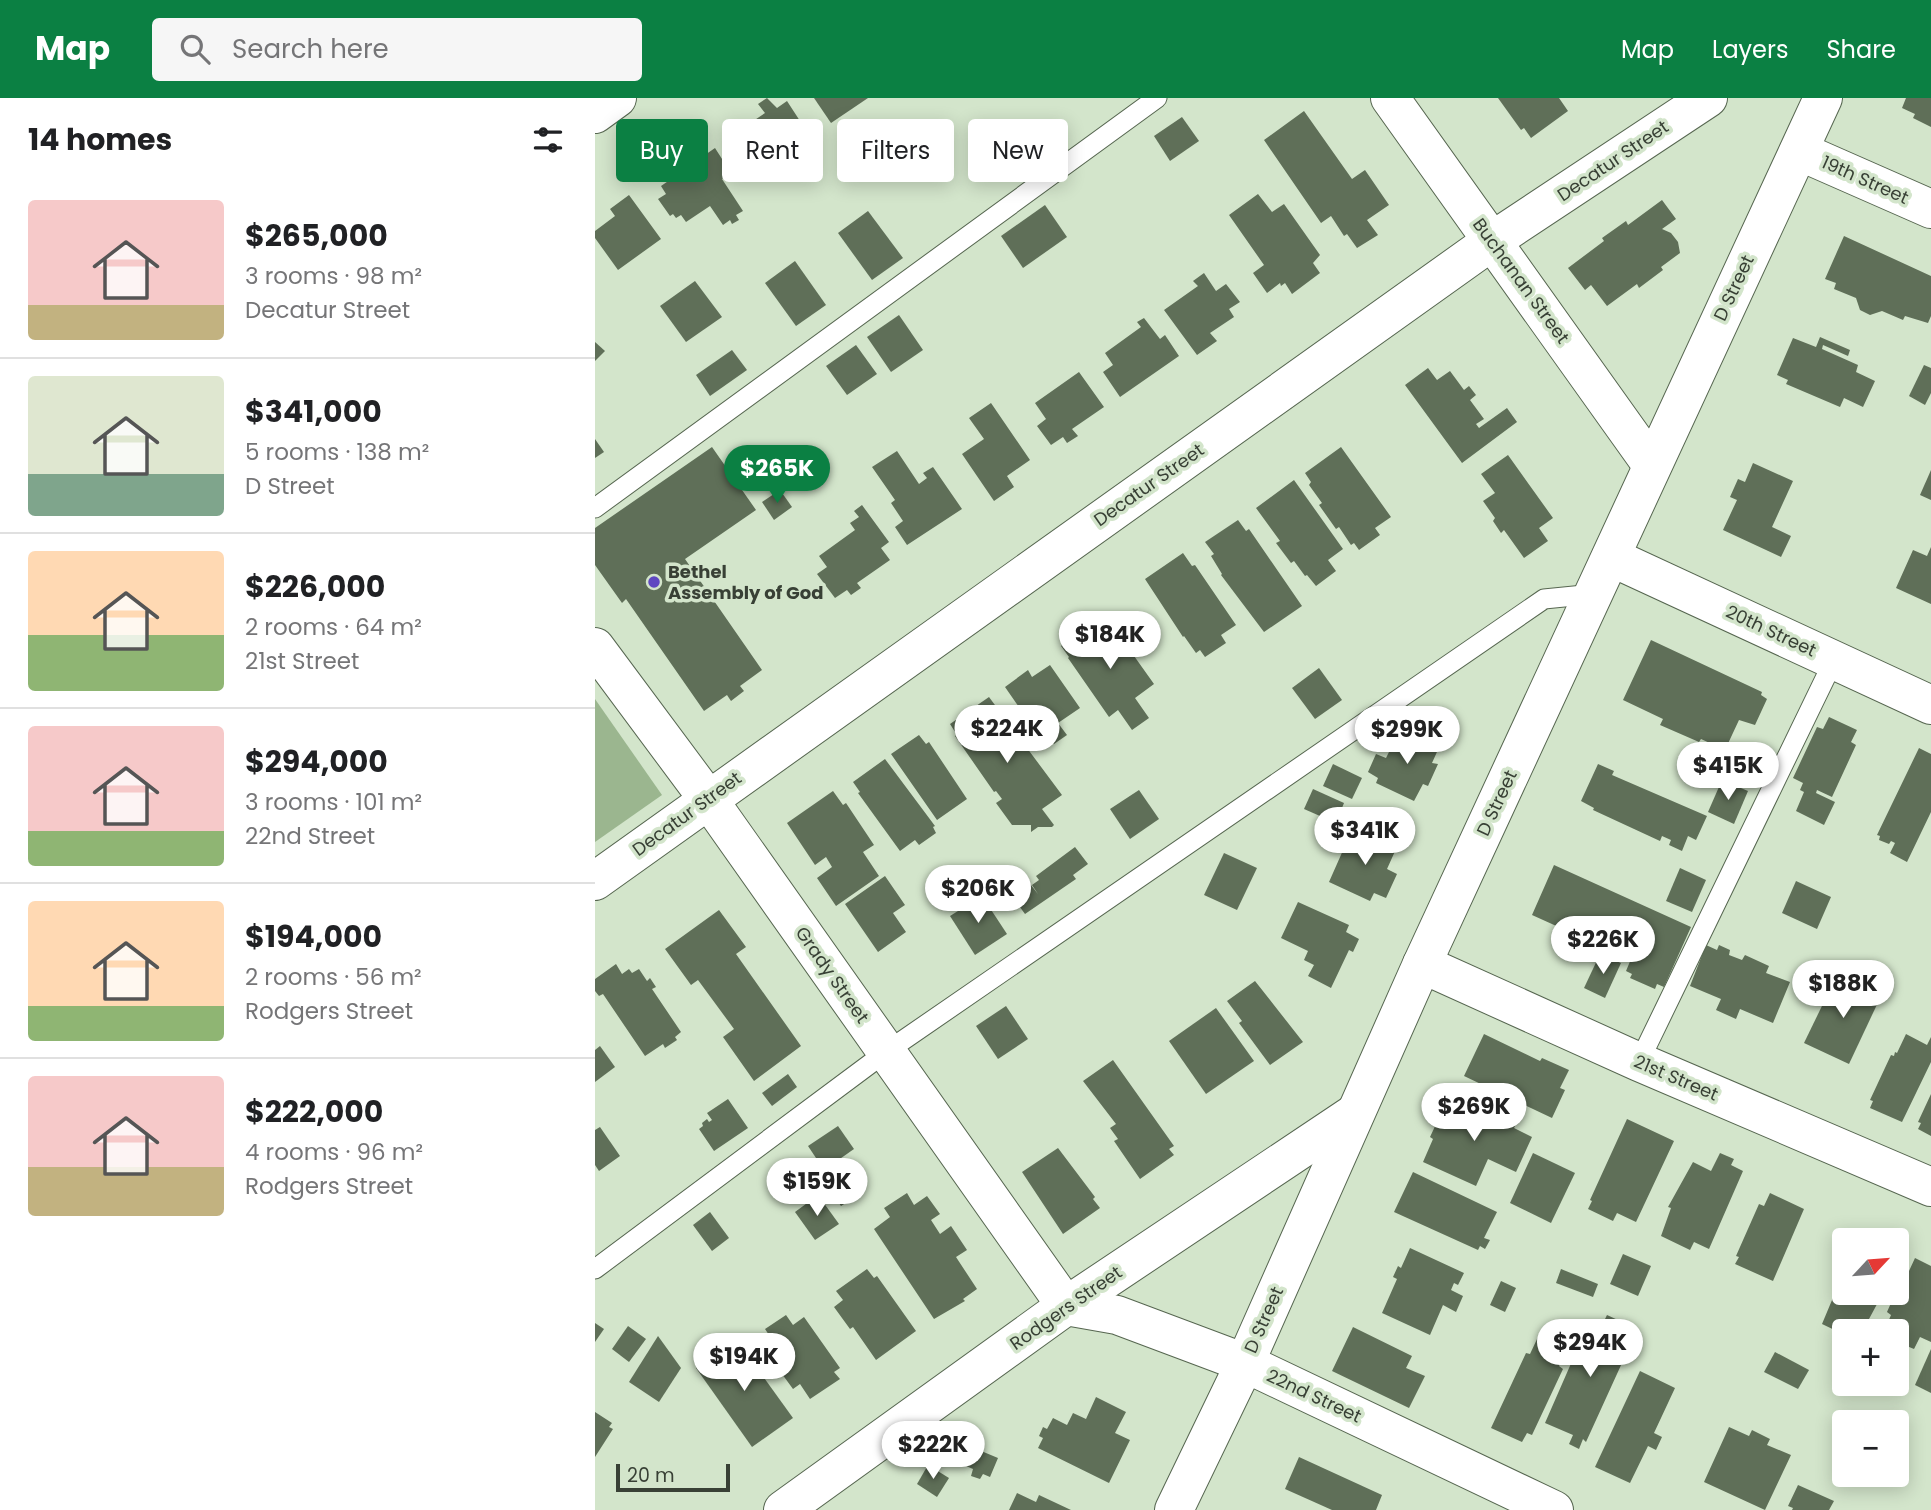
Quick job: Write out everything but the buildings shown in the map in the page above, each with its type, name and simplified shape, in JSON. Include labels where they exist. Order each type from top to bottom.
[{"type":"street","points":[[595,114],[617,98]]},
{"type":"street","name":"Buchanan Street","points":[[1390,98],[1651,464]]},
{"type":"street","name":"Decatur Street","points":[[595,881],[1492,241],[1708,98]]},
{"type":"street","name":"D Street","points":[[1174,1510],[1245,1363],[1422,964],[1612,557],[1651,464],[1823,98]]},
{"type":"street","name":"19th Street","points":[[1799,150],[1931,209]]},
{"type":"street","name":"20th Street","points":[[1612,557],[1931,705]]},
{"type":"street","name":"Grady Street","points":[[595,647],[708,799],[1066,1306]]},
{"type":"street","name":"21st Street","points":[[1422,964],[1639,1062],[1931,1187]]},
{"type":"street","name":"Rodgers Street","points":[[783,1510],[1066,1306],[1355,1113]]},
{"type":"street","name":"22nd Street","points":[[1066,1306],[1117,1315],[1245,1363],[1554,1510]]},
{"type":"lane","points":[[595,508],[1157,98]]},
{"type":"lane","points":[[595,1269],[886,1052],[1544,599],[1594,593]]},
{"type":"lane","points":[[1639,1062],[1834,660]]},
{"type":"green space","points":[[595,699],[662,795],[595,842]]},
{"type":"place","name":"Bethel Assembly of God","points":[[654,582]]}]
